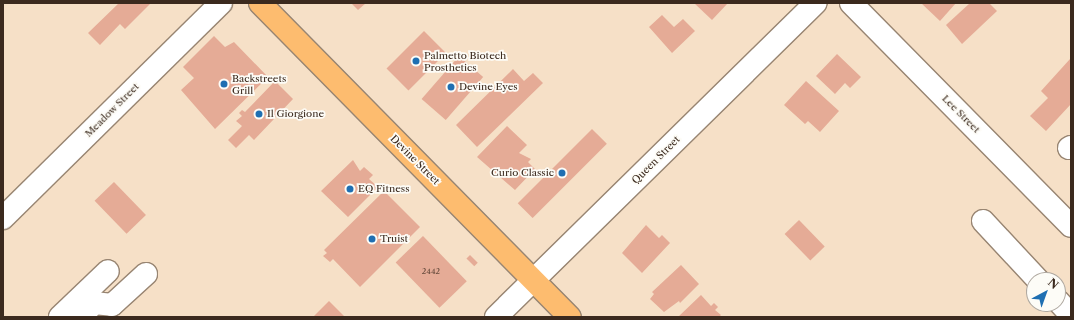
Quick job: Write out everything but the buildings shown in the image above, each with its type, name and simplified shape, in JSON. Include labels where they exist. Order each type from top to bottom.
[{"type":"main road","name":"Devine Street","points":[[260,3],[570,317]]},
{"type":"street","name":"Meadow Street","points":[[3,218],[221,3]]},
{"type":"street","name":"Queen Street","points":[[496,317],[815,3]]},
{"type":"street","name":"Lee Street","points":[[851,3],[1071,226]]},
{"type":"street","points":[[983,221],[1031,272]]},
{"type":"street","points":[[60,317],[108,271]]},
{"type":"street","points":[[81,317],[94,304],[112,305],[146,274]]},
{"type":"place","name":"Palmetto Biotech Prosthetics","points":[[416,61]]},
{"type":"place","name":"Backstreets Grill","points":[[224,84]]},
{"type":"place","name":"Devine Eyes","points":[[451,87]]},
{"type":"place","name":"Il Giorgione","points":[[259,114]]},
{"type":"place","name":"Curio Classic","points":[[562,173]]},
{"type":"place","name":"EQ Fitness","points":[[350,189]]},
{"type":"place","name":"Truist","points":[[372,239]]}]
